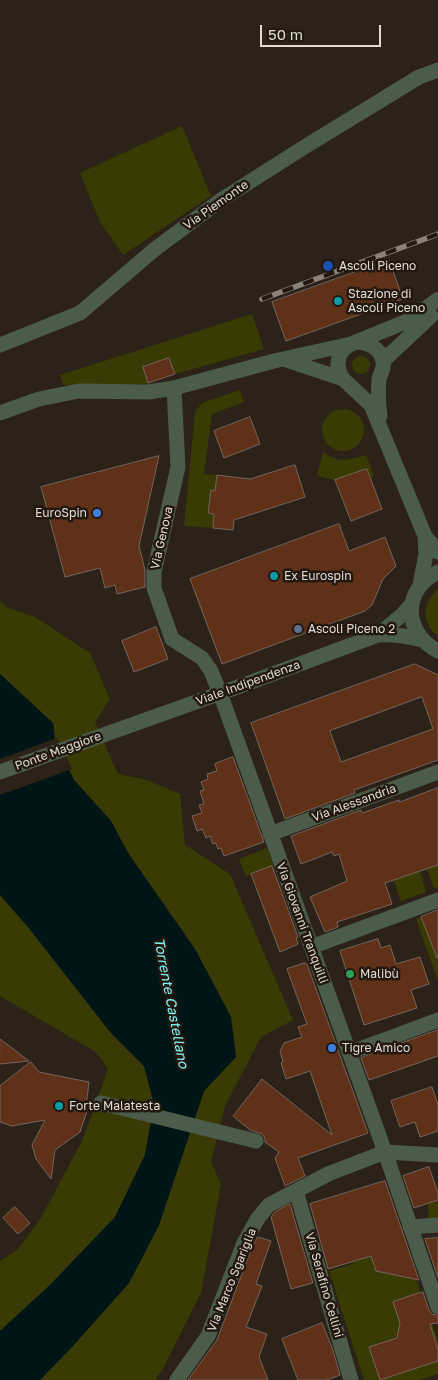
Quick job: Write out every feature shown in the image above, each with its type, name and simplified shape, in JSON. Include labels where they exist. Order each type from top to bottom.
[{"type":"street","name":"Via Piemonte","points":[[0,345],[80,313],[155,250],[221,200],[419,77],[438,70]]},
{"type":"street","points":[[438,301],[410,320],[344,349],[339,356],[338,364],[339,372],[346,382],[371,405],[426,536],[438,552]]},
{"type":"street","points":[[284,360],[363,387],[370,385],[375,381],[381,368],[419,326],[438,312]]},
{"type":"street","points":[[0,413],[39,399],[79,391],[149,392],[174,388],[354,343],[367,342],[380,353],[381,368],[378,403],[386,442]]},
{"type":"street","name":"Via Genova","points":[[174,388],[178,467],[154,572],[154,588],[172,639],[202,658],[211,671],[220,693]]},
{"type":"street","name":"Viale Indipendenza","points":[[426,536],[426,554],[420,585],[412,605],[411,618],[415,630],[422,640],[438,651]]},
{"type":"street","points":[[420,585],[438,572]]},
{"type":"street","name":"Viale Indipendenza","points":[[378,635],[412,605]]},
{"type":"street","name":"Viale Indipendenza","points":[[117,730],[378,635],[392,634],[422,640]]},
{"type":"street","name":"Via Giovanni Tranquilli","points":[[220,693],[385,1152],[438,1307]]},
{"type":"street","name":"Ponte Maggiore","points":[[0,772],[117,730]]},
{"type":"street","name":"Via Alessandria","points":[[270,834],[438,772]]},
{"type":"street","points":[[311,947],[438,900]]},
{"type":"street","points":[[349,1053],[438,1020]]},
{"type":"street","points":[[101,1103],[256,1141]]},
{"type":"street","points":[[385,1152],[438,1155]]},
{"type":"street","name":"Via Marco Sgariglia","points":[[177,1380],[208,1336],[244,1243],[258,1218],[269,1205],[328,1174],[385,1152]]},
{"type":"street","name":"Via Serafino Cellini","points":[[296,1191],[351,1380]]},
{"type":"street","points":[[410,1227],[438,1225]]},
{"type":"shaded area","points":[[182,126],[211,196],[123,255],[100,222],[80,173]]},
{"type":"shaded area","points":[[252,314],[264,349],[175,374],[169,358],[143,367],[149,384],[63,385],[60,375]]},
{"type":"shaded area","points":[[357,356],[365,356],[370,361],[368,372],[357,374],[352,369],[352,361]]},
{"type":"shaded area","points":[[240,390],[244,402],[212,414],[204,474],[217,475],[215,491],[211,491],[208,513],[214,514],[213,528],[184,526],[195,412],[202,403]]},
{"type":"shaded area","points":[[339,409],[347,409],[358,415],[364,430],[358,445],[347,451],[339,451],[328,445],[322,434],[322,426],[328,415]]},
{"type":"shaded area","points":[[323,452],[339,460],[366,455],[374,476],[371,477],[367,469],[335,480],[317,476]]},
{"type":"shaded area","points":[[438,589],[438,636],[432,631],[426,619],[426,606]]},
{"type":"shaded area","points":[[0,601],[8,608],[35,617],[90,653],[110,699],[95,722],[118,774],[147,780],[180,794],[185,845],[230,874],[293,1020],[261,1037],[225,1106],[211,1162],[221,1184],[201,1293],[164,1367],[155,1380],[40,1380],[129,1283],[159,1225],[204,1091],[236,1057],[231,1017],[195,949],[128,853],[111,821],[74,780],[55,740],[53,723],[0,674]]},
{"type":"shaded area","points":[[381,844],[388,851],[398,879],[420,871],[426,892],[401,901]]},
{"type":"shaded area","points":[[267,848],[274,865],[246,876],[239,859]]},
{"type":"shaded area","points":[[438,865],[438,887],[434,889],[427,869]]},
{"type":"shaded area","points":[[0,895],[28,927],[111,1033],[144,1066],[154,1104],[145,1155],[115,1217],[50,1285],[0,1331],[0,1261],[17,1250],[41,1218],[83,1139],[108,1069],[96,1052],[0,996]]},
{"type":"shaded area","points":[[421,917],[432,946],[438,944],[438,981],[416,919]]},
{"type":"shaded area","points":[[357,1190],[416,1279],[438,1341],[438,1374],[419,1380],[364,1380],[329,1271],[353,1264],[353,1261],[321,1244],[319,1238],[361,1224],[350,1191]]},
{"type":"shaded area","points":[[438,1200],[438,1220],[429,1221],[428,1203]]},
{"type":"water","name":"Torrente Castellano","points":[[0,674],[53,723],[55,740],[74,780],[111,821],[128,853],[195,949],[231,1017],[236,1057],[204,1091],[159,1225],[129,1283],[40,1380],[0,1380],[0,1331],[50,1285],[115,1217],[145,1155],[154,1104],[144,1066],[111,1033],[28,927],[0,895]]},
{"type":"pier","points":[[57,738],[72,769],[0,795],[0,759]]},
{"type":"building","name":"Stazione di Ascoli Piceno","points":[[389,260],[403,299],[286,341],[272,302]]},
{"type":"building","points":[[169,358],[175,374],[148,383],[143,367]]},
{"type":"building","points":[[250,417],[260,444],[224,458],[214,431]]},
{"type":"building","name":"EuroSpin","points":[[159,456],[139,546],[145,570],[145,587],[117,594],[115,585],[105,588],[100,568],[65,577],[41,487]]},
{"type":"building","points":[[295,465],[305,497],[234,520],[233,530],[213,528],[214,514],[208,513],[211,490],[215,491],[217,475],[250,479]]},
{"type":"building","points":[[367,469],[382,509],[351,521],[335,480]]},
{"type":"building","points":[[339,524],[349,551],[385,537],[396,566],[383,579],[372,605],[365,611],[222,664],[190,579]]},
{"type":"building","points":[[156,627],[168,659],[134,672],[122,641]]},
{"type":"building","points":[[415,664],[438,675],[438,760],[354,790],[355,793],[285,819],[251,723]],"holes":[[[422,697],[433,729],[341,762],[330,731]]]},
{"type":"building","points":[[233,757],[264,842],[224,856],[221,848],[218,849],[216,843],[213,844],[210,836],[206,838],[202,829],[197,831],[192,816],[202,813],[199,805],[204,804],[200,791],[204,790],[201,782],[208,779],[207,774],[217,771],[215,764]]},
{"type":"building","points":[[438,788],[438,865],[385,883],[392,904],[337,922],[338,927],[325,932],[310,897],[347,881],[339,854],[334,856],[332,852],[301,864],[291,836],[361,810],[362,813]]},
{"type":"building","points":[[272,866],[298,937],[296,938],[298,944],[280,952],[251,874]]},
{"type":"building","points":[[438,910],[438,958],[437,958],[421,917]]},
{"type":"building","points":[[378,939],[381,948],[390,945],[396,964],[420,957],[429,984],[411,990],[417,1008],[364,1025],[340,951]]},
{"type":"building","points":[[307,964],[368,1133],[298,1158],[305,1176],[285,1186],[275,1158],[279,1152],[265,1142],[262,1134],[250,1130],[233,1116],[262,1079],[332,1135],[310,1071],[286,1079],[281,1063],[283,1062],[280,1051],[284,1043],[302,1037],[298,1027],[307,1024],[287,969]]},
{"type":"building","points":[[438,1030],[438,1056],[369,1080],[361,1058]]},
{"type":"building","points":[[0,1039],[29,1061],[0,1064]]},
{"type":"building","name":"Forte Malatesta","points":[[31,1062],[39,1072],[89,1082],[86,1108],[88,1108],[80,1132],[55,1150],[51,1179],[36,1159],[32,1145],[45,1120],[12,1126],[0,1122],[0,1086]]},
{"type":"building","points":[[432,1087],[438,1105],[438,1131],[420,1137],[415,1122],[400,1127],[391,1101]]},
{"type":"building","points":[[429,1167],[438,1193],[438,1200],[414,1208],[403,1176]]},
{"type":"building","points":[[385,1181],[419,1280],[376,1271],[371,1256],[328,1269],[310,1204]]},
{"type":"building","points":[[290,1204],[313,1283],[291,1289],[271,1217],[275,1212]]},
{"type":"building","points":[[15,1207],[30,1223],[18,1234],[3,1218]]},
{"type":"building","points":[[258,1237],[271,1241],[256,1284],[262,1286],[246,1327],[267,1334],[259,1357],[268,1380],[188,1380],[217,1340],[252,1247]]},
{"type":"building","points":[[438,1238],[438,1278],[425,1239]]},
{"type":"building","points":[[423,1292],[429,1310],[432,1314],[438,1316],[438,1323],[430,1324],[438,1349],[438,1361],[380,1380],[369,1347],[397,1338],[400,1323],[393,1302]]},
{"type":"building","points":[[322,1323],[333,1350],[340,1375],[327,1380],[298,1380],[282,1339]]},
{"type":"railway","points":[[262,299],[438,234]]},
{"type":"place","name":"Ascoli Piceno","points":[[328,266]]},
{"type":"place","name":"Stazione di Ascoli Piceno","points":[[338,301]]},
{"type":"place","name":"EuroSpin","points":[[97,513]]},
{"type":"place","name":"Ex Eurospin","points":[[274,576]]},
{"type":"place","name":"Ascoli Piceno 2","points":[[298,629]]},
{"type":"place","name":"Malibù","points":[[350,974]]},
{"type":"place","name":"Tigre Amico","points":[[332,1048]]},
{"type":"place","name":"Forte Malatesta","points":[[59,1106]]}]
